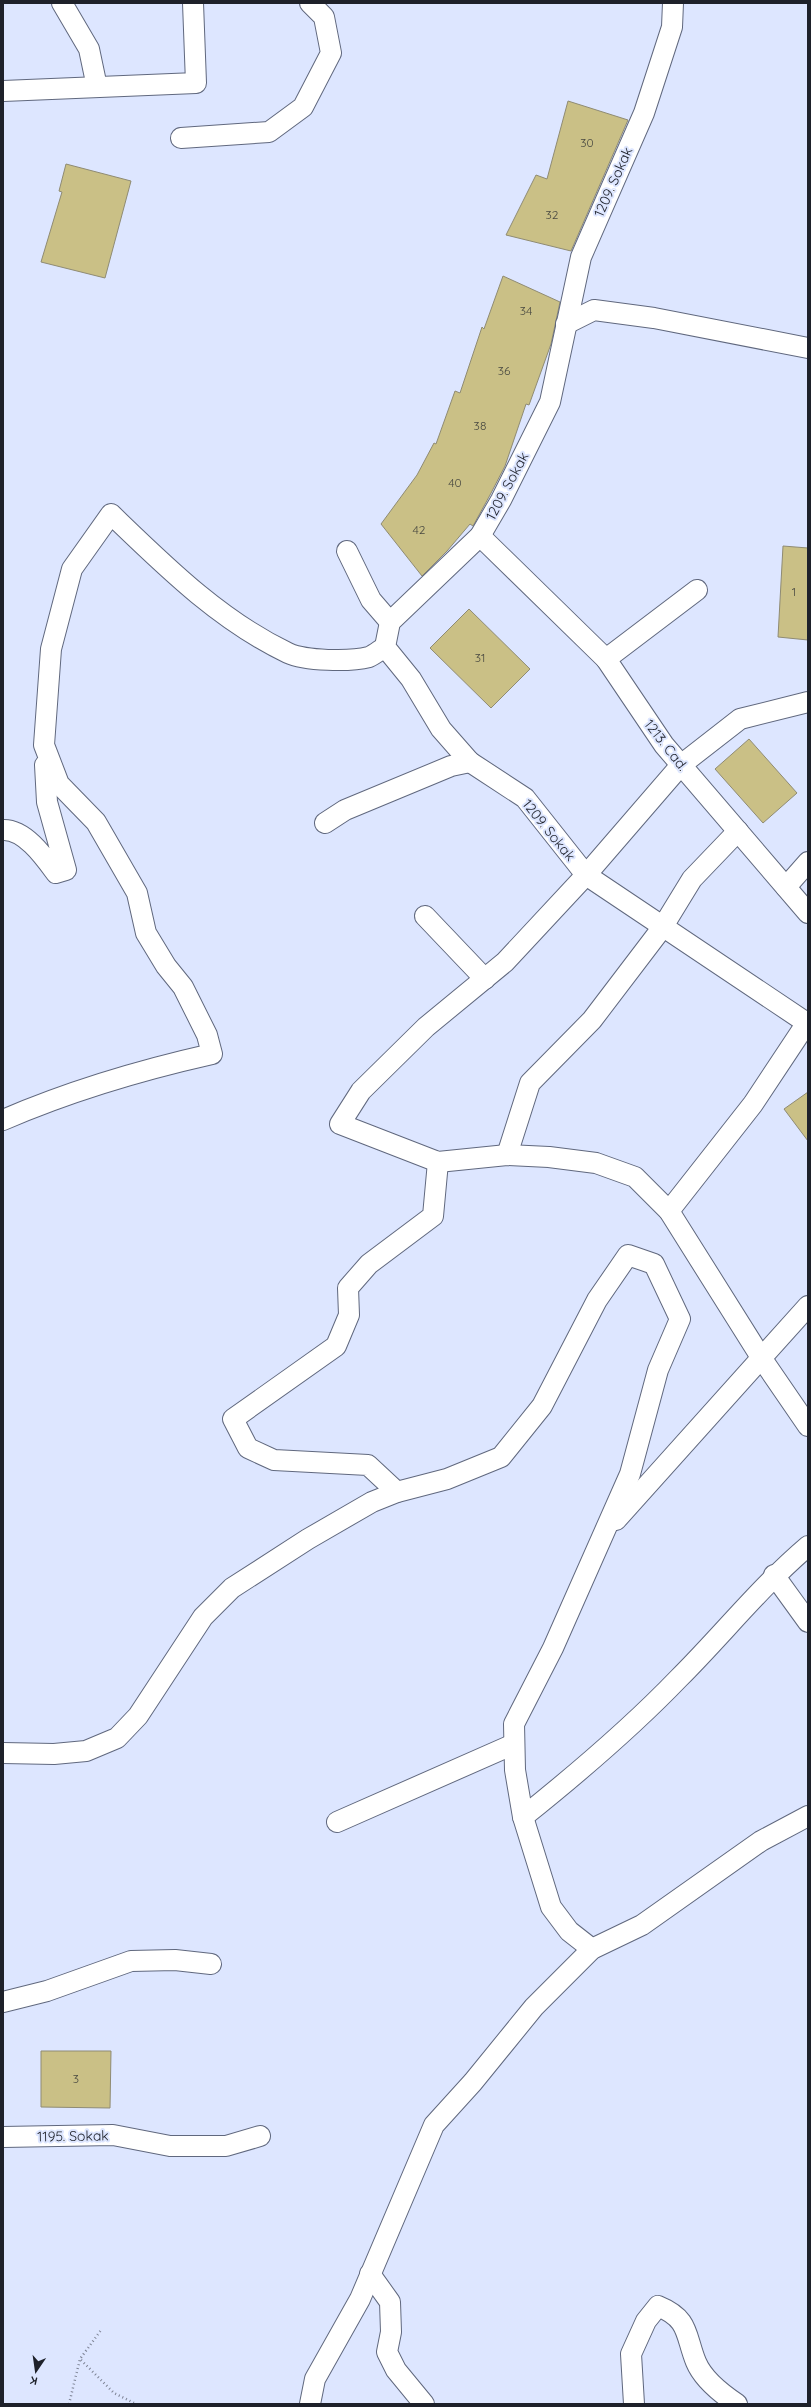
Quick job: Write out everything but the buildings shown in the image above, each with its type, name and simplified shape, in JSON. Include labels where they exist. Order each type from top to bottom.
[{"type":"street","points":[[62,3],[89,49],[97,87]]},
{"type":"street","points":[[3,91],[196,83],[193,3]]},
{"type":"street","points":[[182,138],[269,132],[303,107],[331,53],[324,17],[310,3]]},
{"type":"street","name":"1209. Sokak","points":[[390,622],[480,536],[501,500],[550,402],[581,256],[644,113],[672,27],[673,3]]},
{"type":"street","points":[[566,324],[594,310],[654,318],[808,348]]},
{"type":"street","points":[[3,830],[9,830],[23,838],[45,857],[56,873],[66,870],[47,802],[44,745],[51,649],[72,569],[111,514],[180,581],[239,624],[289,653],[320,660],[369,657],[384,647],[390,622],[371,600],[347,551]]},
{"type":"street","name":"1213. Cad.","points":[[480,536],[606,659],[664,745],[808,913]]},
{"type":"street","points":[[606,659],[697,590]]},
{"type":"street","name":"1209. Sokak","points":[[384,647],[411,679],[441,729],[470,762],[525,798],[586,876],[662,928],[808,1022]]},
{"type":"street","points":[[808,702],[740,719],[681,765],[586,876],[505,962],[426,1027],[362,1091],[340,1124],[438,1162],[507,1156],[596,1163],[635,1177],[669,1211],[762,1359],[808,1426]]},
{"type":"street","points":[[3,1120],[100,1085],[160,1066],[212,1054],[206,1035],[183,986],[166,966],[146,933],[137,893],[96,822],[59,784],[44,745]]},
{"type":"street","points":[[325,823],[345,810],[452,766],[470,762]]},
{"type":"street","points":[[507,1156],[530,1083],[592,1020],[662,928],[692,879],[738,831]]},
{"type":"street","points":[[786,887],[808,862]]},
{"type":"street","points":[[425,916],[485,979]]},
{"type":"street","points":[[669,1211],[753,1104],[808,1022]]},
{"type":"street","points":[[397,1492],[368,1465],[274,1460],[248,1448],[233,1419],[336,1346],[348,1315],[348,1288],[369,1264],[433,1216],[438,1162]]},
{"type":"street","points":[[3,1753],[54,1754],[86,1751],[116,1738],[138,1716],[203,1617],[232,1588],[308,1539],[372,1502],[397,1492],[447,1479],[501,1457],[542,1406],[597,1300],[628,1255],[654,1264],[680,1319],[658,1370],[630,1474],[553,1648],[514,1724],[515,1770],[523,1817],[551,1907],[569,1931],[592,1949]]},
{"type":"street","points":[[604,1534],[808,1306]]},
{"type":"street","points":[[523,1817],[607,1749],[679,1678],[774,1575],[808,1546]]},
{"type":"street","points":[[774,1575],[808,1622]]},
{"type":"street","points":[[337,1822],[514,1744]]},
{"type":"street","points":[[310,2404],[315,2380],[360,2299],[434,2125],[474,2082],[534,2007],[592,1949],[642,1925],[761,1841],[808,1816]]},
{"type":"street","points":[[3,2002],[47,1991],[131,1961],[175,1960],[211,1964]]},
{"type":"street","name":"1195. Sokak","points":[[3,2137],[113,2135],[170,2146],[226,2146],[260,2136]]},
{"type":"street","points":[[370,2274],[390,2302],[391,2332],[387,2352],[396,2370],[424,2404]]},
{"type":"street","points":[[634,2404],[631,2354],[646,2322],[658,2306],[671,2311],[686,2328],[696,2363],[719,2391],[737,2404]]},
{"type":"path","points":[[69,2404],[80,2359],[101,2330]]},
{"type":"path","points":[[80,2359],[114,2392],[136,2404]]}]
